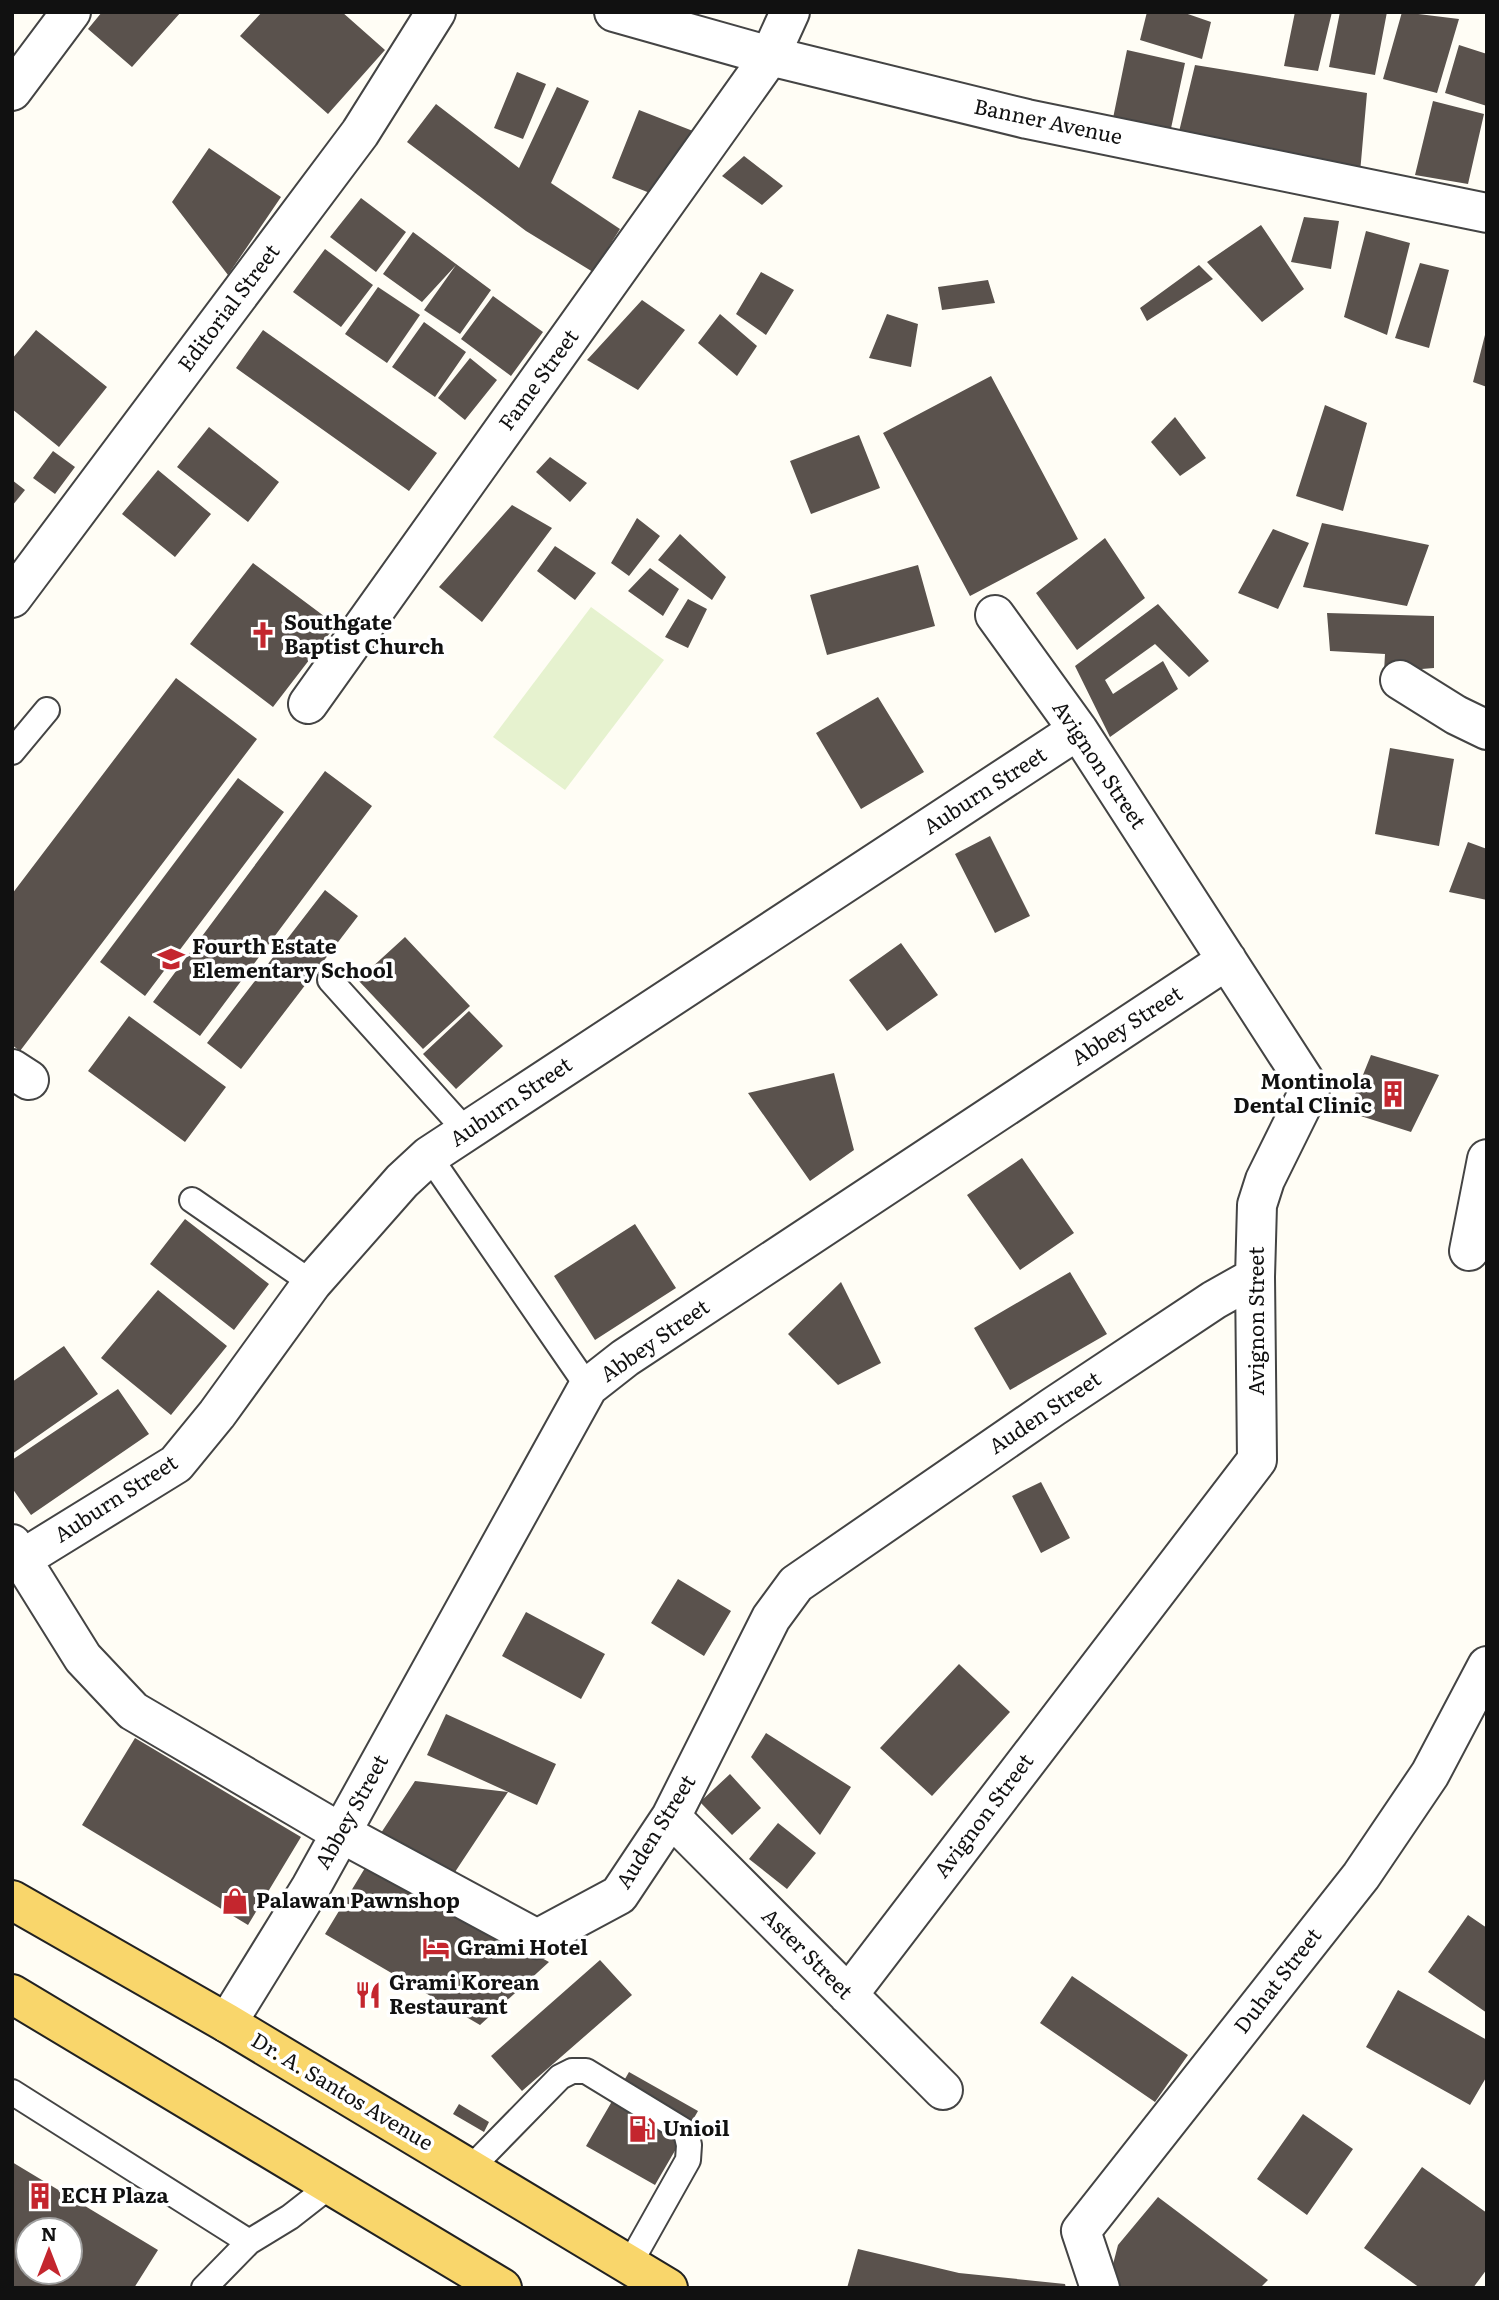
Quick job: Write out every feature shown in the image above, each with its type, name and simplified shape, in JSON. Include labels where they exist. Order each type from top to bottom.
[{"type":"main road","name":"Dr. A. Santos Avenue","points":[[12,1900],[228,2023],[668,2288]]},
{"type":"main road","points":[[12,1994],[502,2288]]},
{"type":"street","points":[[12,91],[71,12]]},
{"type":"street","name":"Editorial Street","points":[[12,598],[360,132],[436,12]]},
{"type":"street","name":"Banner Avenue","points":[[614,12],[770,56],[1027,119],[1487,213]]},
{"type":"street","name":"Fame Street","points":[[308,704],[770,56],[790,12]]},
{"type":"street","name":"Avignon Street","points":[[848,1995],[1257,1460],[1257,1205],[1265,1180],[1310,1089],[1077,730],[995,615]]},
{"type":"street","points":[[1400,680],[1456,715],[1487,730]]},
{"type":"street","name":"Auburn Street","points":[[17,1552],[176,1464],[217,1414],[312,1283],[401,1181],[429,1156],[1077,730]]},
{"type":"street","name":"Abbey Street","points":[[228,2023],[311,1886],[589,1387],[636,1351],[1227,960]]},
{"type":"street","points":[[1469,1251],[1487,1159]]},
{"type":"street","name":"Auden Street","points":[[17,1552],[83,1658],[133,1711],[341,1833],[537,1939],[619,1895],[671,1817],[771,1618],[796,1584],[1053,1407],[1214,1300],[1255,1277]]},
{"type":"street","name":"Duhat Street","points":[[1100,2288],[1082,2231],[1361,1876],[1430,1774],[1487,1667]]},
{"type":"street","name":"Aster Street","points":[[671,1817],[943,2090]]},
{"type":"lane","points":[[12,752],[47,710]]},
{"type":"lane","points":[[330,980],[467,1132]]},
{"type":"lane","points":[[429,1156],[589,1387]]},
{"type":"lane","points":[[192,1200],[312,1283]]},
{"type":"lane","points":[[471,2168],[560,2077],[572,2071],[586,2071],[685,2132],[689,2146],[688,2160],[629,2265]]},
{"type":"lane","points":[[12,2092],[250,2242]]},
{"type":"lane","points":[[204,2288],[250,2242],[290,2217],[331,2185]]},
{"type":"green space","points":[[591,607],[664,660],[565,790],[493,737]]},
{"type":"building","points":[[102,12],[181,12],[132,67],[88,29]]},
{"type":"building","points":[[262,12],[342,12],[385,50],[328,114],[240,36]]},
{"type":"building","points":[[1147,12],[1182,12],[1211,22],[1202,59],[1140,40]]},
{"type":"building","points":[[1295,12],[1332,12],[1318,71],[1284,66]]},
{"type":"building","points":[[1340,12],[1387,12],[1375,75],[1329,67]]},
{"type":"building","points":[[1402,12],[1459,19],[1437,93],[1383,79]]},
{"type":"building","points":[[1459,45],[1487,54],[1487,106],[1445,93]]},
{"type":"building","points":[[1127,50],[1185,63],[1170,133],[1112,123]]},
{"type":"building","points":[[1195,65],[1367,93],[1360,173],[1177,140]]},
{"type":"building","points":[[517,72],[546,84],[523,139],[494,128]]},
{"type":"building","points":[[557,87],[589,101],[551,183],[620,229],[593,272],[526,231],[407,142],[436,104],[519,168]]},
{"type":"building","points":[[1433,101],[1484,114],[1468,184],[1415,175]]},
{"type":"building","points":[[639,110],[693,131],[665,199],[612,178]]},
{"type":"building","points":[[209,148],[281,197],[228,275],[172,202]]},
{"type":"building","points":[[744,156],[783,186],[762,205],[722,176]]},
{"type":"building","points":[[361,198],[406,232],[376,272],[330,237]]},
{"type":"building","points":[[1304,217],[1339,221],[1331,269],[1291,262]]},
{"type":"building","points":[[1261,225],[1304,289],[1262,322],[1207,262]]},
{"type":"building","points":[[1366,231],[1410,243],[1387,335],[1344,317]]},
{"type":"building","points":[[413,232],[491,290],[460,334],[424,310],[456,265],[422,302],[383,274]]},
{"type":"building","points":[[325,249],[373,285],[341,327],[293,292]]},
{"type":"building","points":[[1420,263],[1449,270],[1429,348],[1395,338]]},
{"type":"building","points":[[1199,265],[1213,279],[1147,321],[1140,308]]},
{"type":"building","points":[[761,272],[794,290],[766,335],[736,314]]},
{"type":"building","points":[[988,280],[995,303],[942,310],[938,287]]},
{"type":"building","points":[[378,287],[420,315],[387,363],[345,334]]},
{"type":"building","points":[[493,296],[543,332],[511,376],[461,339]]},
{"type":"building","points":[[642,300],[685,330],[638,390],[587,360]]},
{"type":"building","points":[[720,314],[757,346],[737,376],[698,343]]},
{"type":"building","points":[[887,314],[918,324],[911,367],[869,358]]},
{"type":"building","points":[[424,322],[466,352],[435,397],[392,367]]},
{"type":"building","points":[[36,330],[107,387],[59,447],[12,409],[12,359]]},
{"type":"building","points":[[263,330],[437,453],[409,491],[236,368]]},
{"type":"building","points":[[1487,332],[1487,387],[1473,382]]},
{"type":"building","points":[[470,358],[497,380],[465,420],[438,398]]},
{"type":"building","points":[[991,376],[1078,539],[970,596],[883,433]]},
{"type":"building","points":[[1325,405],[1367,423],[1343,511],[1296,496]]},
{"type":"building","points":[[1175,417],[1206,458],[1180,476],[1151,442]]},
{"type":"building","points":[[209,427],[279,482],[248,522],[177,467]]},
{"type":"building","points":[[859,435],[880,488],[811,514],[790,461]]},
{"type":"building","points":[[53,451],[75,467],[55,494],[33,478]]},
{"type":"building","points":[[550,457],[587,483],[570,502],[536,472]]},
{"type":"building","points":[[158,470],[211,514],[175,557],[122,514]]},
{"type":"building","points":[[12,480],[25,490],[12,506]]},
{"type":"building","points":[[512,505],[552,528],[482,622],[439,587]]},
{"type":"building","points":[[637,518],[660,536],[629,576],[611,563]]},
{"type":"building","points":[[1322,523],[1429,545],[1407,606],[1303,587]]},
{"type":"building","points":[[1273,529],[1309,543],[1278,609],[1238,593]]},
{"type":"building","points":[[680,534],[726,577],[712,600],[658,560]]},
{"type":"building","points":[[1105,538],[1145,598],[1077,650],[1036,593]]},
{"type":"building","points":[[555,546],[596,573],[575,600],[537,571]]},
{"type":"building","name":"Southgate Baptist Church","points":[[253,563],[336,625],[273,707],[190,644]]},
{"type":"building","points":[[918,565],[935,626],[827,655],[810,595]]},
{"type":"building","points":[[650,568],[679,589],[663,616],[628,591]]},
{"type":"building","points":[[688,599],[707,609],[688,648],[665,637]]},
{"type":"building","points":[[1158,604],[1209,661],[1189,677],[1155,644],[1105,680],[1113,694],[1163,661],[1178,689],[1110,737],[1075,666]]},
{"type":"building","points":[[1327,613],[1434,616],[1434,668],[1384,672],[1385,654],[1330,651]]},
{"type":"building","points":[[176,678],[257,739],[20,1051],[12,1045],[12,894]]},
{"type":"building","points":[[878,697],[924,772],[861,809],[816,733]]},
{"type":"building","points":[[1390,748],[1454,759],[1439,846],[1375,834]]},
{"type":"building","points":[[325,771],[372,806],[200,1036],[153,1002]]},
{"type":"building","points":[[238,778],[284,812],[145,996],[100,962]]},
{"type":"building","points":[[990,836],[1030,916],[995,933],[955,854]]},
{"type":"building","points":[[1468,842],[1487,849],[1487,900],[1449,892]]},
{"type":"building","points":[[325,890],[358,916],[241,1069],[207,1043]]},
{"type":"building","points":[[405,937],[470,1006],[423,1049],[358,980]]},
{"type":"building","points":[[901,943],[938,995],[887,1031],[849,980]]},
{"type":"building","points":[[469,1011],[503,1046],[456,1089],[423,1054]]},
{"type":"building","points":[[129,1016],[226,1087],[185,1142],[88,1071]]},
{"type":"building","name":"Montinola Dental Clinic","points":[[1371,1055],[1439,1075],[1411,1132],[1348,1112]]},
{"type":"building","points":[[834,1073],[854,1150],[810,1181],[748,1093]]},
{"type":"building","points":[[1022,1158],[1074,1233],[1020,1270],[967,1195]]},
{"type":"building","points":[[185,1219],[269,1284],[234,1330],[150,1264]]},
{"type":"building","points":[[635,1224],[676,1288],[595,1340],[554,1276]]},
{"type":"building","points":[[1070,1272],[1107,1334],[1010,1390],[974,1328]]},
{"type":"building","points":[[841,1282],[881,1363],[838,1385],[788,1334]]},
{"type":"building","points":[[158,1290],[227,1346],[171,1415],[101,1358]]},
{"type":"building","points":[[64,1346],[98,1394],[12,1454],[12,1382]]},
{"type":"building","points":[[118,1389],[149,1434],[31,1515],[12,1488],[12,1460]]},
{"type":"building","points":[[1041,1482],[1070,1538],[1041,1553],[1012,1496]]},
{"type":"building","points":[[678,1579],[731,1611],[704,1656],[651,1623]]},
{"type":"building","points":[[526,1612],[605,1654],[581,1699],[502,1656]]},
{"type":"building","points":[[959,1664],[1010,1712],[932,1796],[880,1748]]},
{"type":"building","points":[[446,1714],[556,1764],[537,1805],[427,1755]]},
{"type":"building","points":[[766,1733],[851,1787],[820,1835],[751,1757]]},
{"type":"building","points":[[135,1738],[301,1837],[248,1925],[82,1825]]},
{"type":"building","points":[[730,1774],[761,1808],[732,1835],[700,1802]]},
{"type":"building","points":[[415,1781],[508,1792],[451,1878],[381,1833]]},
{"type":"building","points":[[778,1823],[816,1853],[787,1889],[749,1859]]},
{"type":"building","name":"Grami Hotel","points":[[368,1863],[549,1962],[480,2025],[325,1934]]},
{"type":"building","points":[[1468,1915],[1487,1928],[1487,2013],[1428,1972]]},
{"type":"building","points":[[600,1960],[632,1995],[522,2091],[491,2056]]},
{"type":"building","points":[[1072,1976],[1188,2055],[1155,2102],[1040,2023]]},
{"type":"building","points":[[1398,1990],[1487,2040],[1487,2076],[1470,2105],[1366,2047]]},
{"type":"building","name":"Unioil","points":[[629,2072],[698,2111],[655,2185],[586,2146]]},
{"type":"building","points":[[459,2104],[489,2122],[484,2132],[453,2114]]},
{"type":"building","points":[[1303,2114],[1353,2149],[1307,2215],[1257,2179]]},
{"type":"building","name":"ECH Plaza","points":[[12,2162],[158,2250],[134,2288],[12,2288]]},
{"type":"building","points":[[1422,2167],[1487,2213],[1487,2269],[1473,2288],[1420,2288],[1364,2248]]},
{"type":"building","points":[[1158,2197],[1268,2280],[1260,2288],[1115,2288],[1111,2272],[1118,2245]]},
{"type":"building","points":[[858,2249],[959,2273],[1065,2284],[1066,2288],[847,2288]]},
{"type":"place","name":"Southgate Baptist Church","points":[[263,635]]},
{"type":"place","name":"Fourth Estate Elementary School","points":[[171,959]]},
{"type":"place","name":"Montinola Dental Clinic","points":[[1393,1094]]},
{"type":"place","name":"Palawan Pawnshop","points":[[235,1901]]},
{"type":"place","name":"Grami Hotel","points":[[436,1948]]},
{"type":"place","name":"Grami Korean Restaurant","points":[[368,1995]]},
{"type":"place","name":"Unioil","points":[[642,2129]]},
{"type":"place","name":"ECH Plaza","points":[[40,2196]]}]
